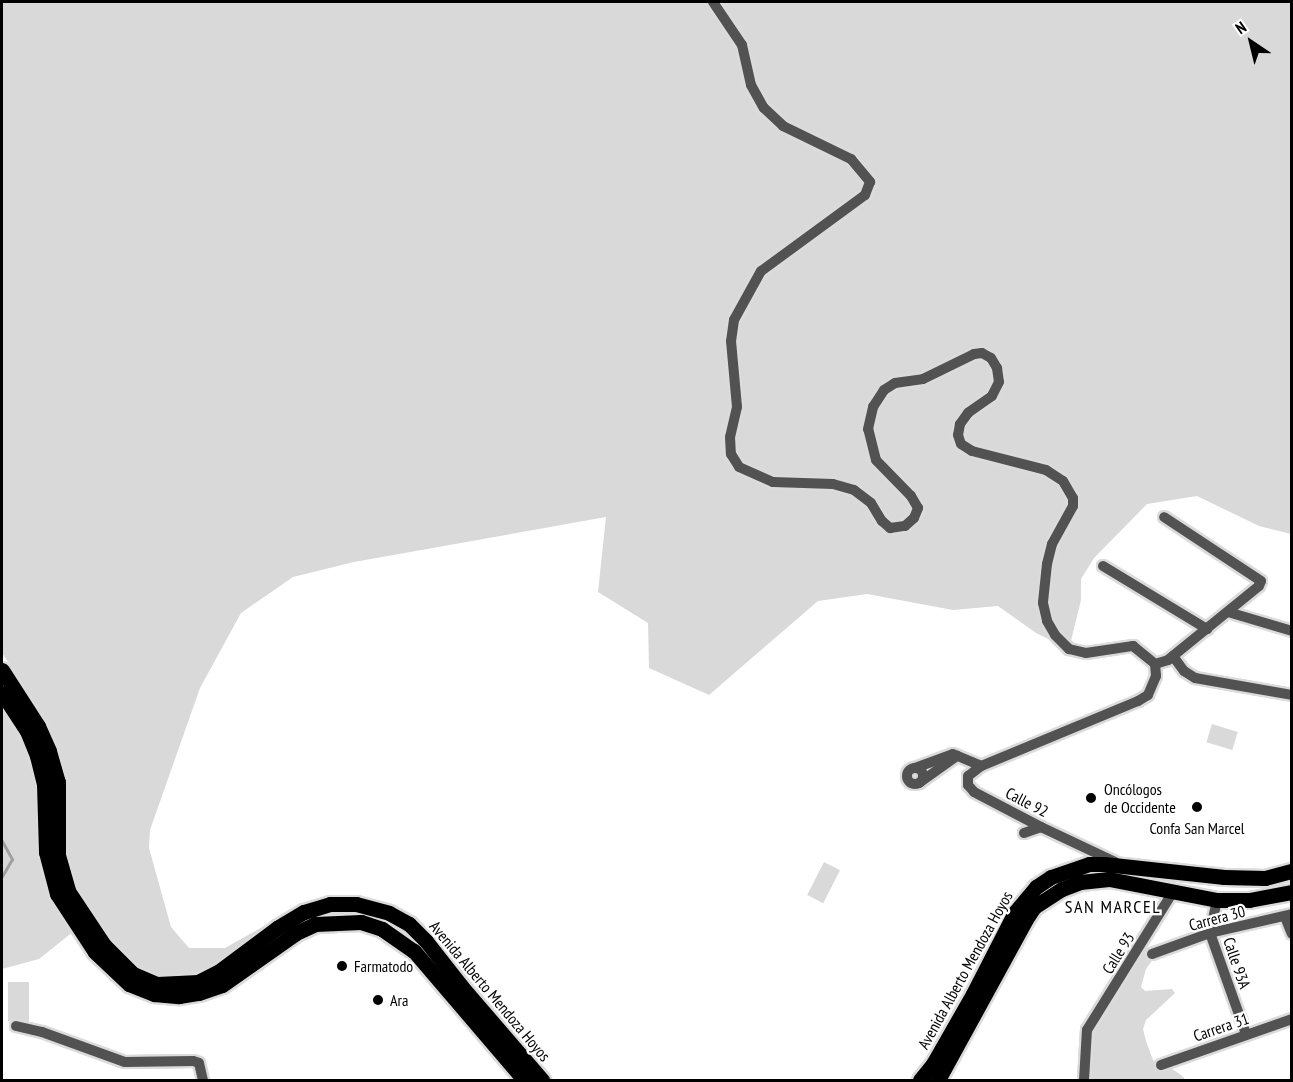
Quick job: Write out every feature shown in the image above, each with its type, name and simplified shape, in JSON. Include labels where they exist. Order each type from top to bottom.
[{"type":"main road","name":"Avenida Alberto Mendoza Hoyos","points":[[2,670],[38,726],[50,751],[58,782],[58,855],[68,891],[104,945],[133,974],[157,984],[198,982],[218,972],[277,928],[304,912],[330,904],[356,904],[389,913],[409,924],[426,941],[462,987],[542,1080]]},
{"type":"main road","name":"Avenida Alberto Mendoza Hoyos","points":[[2,693],[27,731],[37,756],[44,784],[46,852],[57,894],[95,952],[129,984],[154,994],[178,996],[199,993],[222,985],[296,933],[315,924],[361,922],[382,929],[414,951],[524,1080]]},
{"type":"main road","name":"Avenida Alberto Mendoza Hoyos","points":[[920,1080],[933,1064],[1015,912],[1025,899],[1051,877],[1091,858],[1176,873],[1234,878],[1265,878],[1292,871]]},
{"type":"main road","name":"Avenida Alberto Mendoza Hoyos","points":[[938,1080],[1034,907],[1062,889],[1094,880],[1125,882],[1217,900],[1250,900],[1292,892]]},
{"type":"street","points":[[713,2],[742,45],[751,85],[764,108],[783,126],[851,159],[870,182],[866,195],[761,271],[734,320],[731,341],[736,407],[730,437],[731,454],[740,467],[773,482],[833,484],[854,490],[871,503],[882,521],[890,528],[905,526],[914,518],[918,508],[911,496],[876,460],[868,429],[873,407],[884,390],[895,383],[923,379],[974,354],[982,353],[991,358],[997,368],[999,382],[992,396],[968,413],[960,424],[958,435],[961,444],[972,451],[1046,470],[1063,481],[1073,498],[1073,506],[1052,544],[1047,564],[1043,603],[1047,621],[1055,635],[1069,649],[1086,653],[1133,646],[1155,664],[1156,676],[1153,685],[1148,695],[1138,701],[978,767],[957,755],[948,755],[915,768],[922,774],[919,783],[957,755]]},
{"type":"street","points":[[1155,664],[1173,656],[1228,612],[1261,581],[1258,576],[1164,517]]},
{"type":"street","points":[[1103,566],[1207,628]]},
{"type":"street","points":[[1228,612],[1292,631]]},
{"type":"street","points":[[1173,656],[1184,671],[1195,678],[1292,695]]},
{"type":"street","name":"Calle 92","points":[[978,767],[968,776],[968,785],[974,792],[1041,827],[1091,858]]},
{"type":"street","points":[[1024,833],[1041,827]]},
{"type":"street","name":"Calle 93","points":[[1084,1080],[1087,1030],[1173,892]]},
{"type":"street","name":"Calle 93A","points":[[1217,900],[1210,933],[1246,1034]]},
{"type":"street","points":[[1288,916],[1292,934]]},
{"type":"street","name":"Carrera 30","points":[[1152,954],[1210,933],[1288,916]]},
{"type":"street","name":"Carrera 31","points":[[1161,1065],[1292,1019]]},
{"type":"street","points":[[16,1026],[42,1032],[125,1062],[193,1060],[199,1063],[203,1080]]},
{"type":"shaded area","points":[[2,2],[1291,2],[1291,534],[1259,526],[1197,496],[1147,504],[1094,558],[1081,579],[1081,600],[1069,649],[1036,633],[998,606],[953,610],[867,594],[818,601],[709,695],[649,668],[648,623],[598,592],[606,517],[354,562],[293,577],[241,613],[200,688],[150,830],[149,848],[171,927],[189,948],[225,948],[266,925],[243,955],[198,982],[133,974],[68,891],[38,726],[18,676],[2,653]]},
{"type":"shaded area","points":[[2,697],[37,756],[79,927],[39,959],[2,969]]},
{"type":"shaded area","points":[[1212,724],[1238,732],[1232,750],[1206,742]]},
{"type":"shaded area","points":[[824,862],[840,870],[823,903],[807,895]]},
{"type":"shaded area","points":[[1152,946],[1149,956],[1154,958],[1146,969],[1141,987],[1145,991],[1172,989],[1175,993],[1146,1020],[1143,1029],[1146,1041],[1153,1060],[1161,1068],[1172,1069],[1186,1080],[1091,1080],[1094,1029],[1138,954]]},
{"type":"shaded area","points":[[8,982],[29,982],[29,1021],[8,1021]]},
{"type":"waterway","points":[[2,841],[12,859],[2,876]]},
{"type":"place","name":"Oncólogos de Occidente","points":[[1091,798]]},
{"type":"place","name":"Confa San Marcel","points":[[1197,807]]},
{"type":"place","name":"Farmatodo","points":[[342,966]]},
{"type":"place","name":"Ara","points":[[378,1000]]},
{"type":"district","name":"SAN MARCEL","points":[[1113,907]]}]
